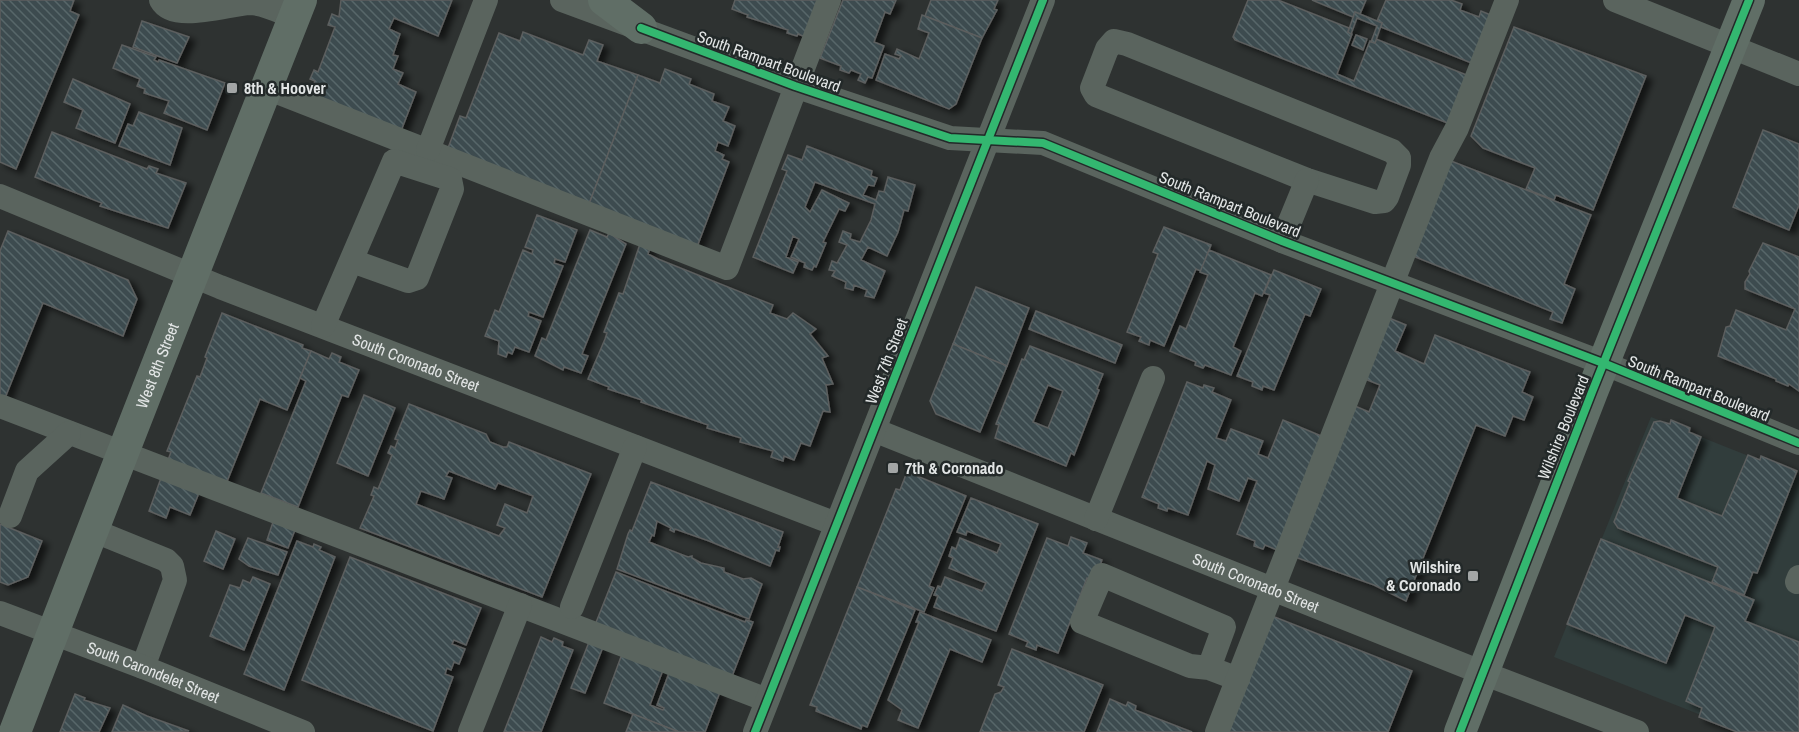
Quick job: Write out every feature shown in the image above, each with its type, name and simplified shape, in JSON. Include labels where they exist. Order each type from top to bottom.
[{"type":"main road","points":[[604,0],[641,28]]},
{"type":"main road","name":"Wilshire Boulevard","points":[[1460,732],[1603,363],[1749,0]]},
{"type":"main road","name":"West 8th Street","points":[[15,732],[122,452],[194,276],[298,8]]},
{"type":"street","points":[[161,0],[174,11],[252,3],[298,8]]},
{"type":"street","points":[[428,150],[486,0]]},
{"type":"street","name":"South Rampart Boulevard","points":[[562,0],[795,86],[950,138],[1043,143],[1282,241],[1603,363],[1799,443]]},
{"type":"street","points":[[267,88],[727,268],[829,0]]},
{"type":"street","name":"West 7th Street","points":[[764,729],[767,700],[1043,0]]},
{"type":"street","points":[[1217,732],[1275,590],[1393,282],[1507,0]]},
{"type":"street","points":[[1615,0],[1799,74]]},
{"type":"street","points":[[1114,41],[1127,44],[1392,151],[1399,158],[1399,165],[1384,201],[1375,202],[1307,180],[1096,95],[1092,88],[1107,49],[1114,41]]},
{"type":"street","points":[[323,326],[393,161],[450,179],[453,189],[417,278],[408,281],[352,261]]},
{"type":"street","points":[[1282,241],[1307,180]]},
{"type":"street","name":"South Coronado Street","points":[[0,196],[194,276],[836,524]]},
{"type":"street","points":[[1096,519],[1153,378]]},
{"type":"street","points":[[0,406],[767,700]]},
{"type":"street","name":"South Coronado Street","points":[[874,430],[1483,674],[1637,732]]},
{"type":"street","points":[[10,516],[27,471],[69,433]]},
{"type":"street","points":[[572,607],[635,447]]},
{"type":"street","points":[[92,530],[166,560],[172,566],[175,580],[143,667]]},
{"type":"street","points":[[1209,668],[1224,627],[1102,575],[1082,622],[1190,666],[1209,668],[1238,679]]},
{"type":"street","points":[[470,732],[520,605]]},
{"type":"street","name":"South Carondelet Street","points":[[0,613],[143,667],[248,722],[303,732]]},
{"type":"shaded area","points":[[1651,417],[1799,476],[1799,732],[1744,732],[1554,657]]},
{"type":"building","points":[[0,0],[74,0],[70,11],[79,15],[16,169],[0,162]]},
{"type":"building","points":[[341,0],[452,0],[438,36],[394,18],[389,29],[400,34],[393,55],[398,56],[393,69],[403,73],[398,84],[416,92],[401,131],[309,95],[315,81],[310,79],[314,70],[318,72],[335,27],[328,25],[332,14],[339,17]]},
{"type":"building","points":[[735,0],[823,0],[808,38],[787,33],[788,30],[747,17],[748,15],[732,9]]},
{"type":"building","points":[[843,0],[896,0],[890,14],[885,12],[874,42],[884,46],[872,78],[868,77],[865,83],[858,80],[861,74],[851,70],[849,73],[840,70],[841,66],[820,58]]},
{"type":"building","points":[[931,0],[998,0],[994,9],[997,10],[982,38],[925,16]]},
{"type":"building","points":[[1248,0],[1278,0],[1349,28],[1348,32],[1352,34],[1337,74],[1354,81],[1370,41],[1375,43],[1376,39],[1469,76],[1450,124],[1235,40],[1233,37]]},
{"type":"building","points":[[1312,0],[1366,0],[1360,14],[1355,12],[1353,17]]},
{"type":"building","points":[[1386,0],[1451,0],[1462,4],[1460,10],[1479,17],[1481,11],[1493,16],[1474,64],[1381,27],[1382,23],[1377,21]]},
{"type":"building","points":[[1355,12],[1382,23],[1375,43],[1371,42],[1377,26],[1357,18],[1351,34],[1348,32]]},
{"type":"building","points":[[922,15],[982,38],[956,104],[949,109],[876,80],[885,54],[899,59],[901,56],[895,54],[897,49],[919,59],[929,33],[918,29]]},
{"type":"building","points":[[142,21],[189,37],[177,63],[133,47]]},
{"type":"building","points":[[1514,27],[1646,76],[1593,210],[1556,195],[1554,200],[1526,189],[1535,168],[1483,148],[1471,136]]},
{"type":"building","points":[[523,32],[583,55],[589,40],[603,45],[597,61],[638,75],[589,204],[448,148],[460,116],[466,118],[499,33],[520,41]]},
{"type":"building","points":[[1356,35],[1367,39],[1363,50],[1352,45]]},
{"type":"building","points":[[122,45],[156,57],[154,60],[158,62],[159,60],[225,83],[207,130],[164,113],[169,101],[144,93],[145,89],[137,86],[140,79],[113,68]]},
{"type":"building","points":[[665,69],[691,79],[689,84],[714,94],[712,101],[729,107],[723,121],[735,126],[728,146],[718,142],[715,151],[724,155],[722,159],[729,162],[697,247],[589,204],[638,75],[660,83]]},
{"type":"building","points":[[73,79],[130,104],[115,143],[76,128],[83,110],[64,102]]},
{"type":"building","points":[[139,112],[182,128],[170,165],[119,146],[128,124],[133,126]]},
{"type":"building","points":[[1763,130],[1799,144],[1799,205],[1789,230],[1733,207]]},
{"type":"building","points":[[52,132],[147,169],[149,166],[158,169],[156,173],[186,183],[168,228],[100,206],[102,203],[35,177]]},
{"type":"building","points":[[807,146],[872,171],[871,176],[877,178],[874,186],[868,185],[863,195],[876,200],[879,191],[884,192],[888,177],[915,185],[908,211],[904,210],[898,232],[887,256],[868,247],[861,260],[885,271],[874,298],[865,296],[867,290],[854,285],[853,290],[845,288],[846,282],[832,276],[835,271],[829,270],[832,261],[837,263],[847,245],[839,242],[843,231],[851,234],[850,239],[860,242],[871,220],[875,204],[815,182],[805,207],[810,212],[822,190],[849,203],[845,211],[839,209],[823,242],[826,243],[816,267],[814,266],[812,270],[804,267],[805,263],[791,257],[799,239],[793,236],[786,257],[798,262],[793,273],[753,257],[787,171],[782,169],[788,155],[802,160]]},
{"type":"building","points":[[1451,161],[1591,215],[1564,284],[1575,289],[1562,323],[1550,319],[1553,312],[1413,256]]},
{"type":"building","points":[[537,215],[577,230],[565,262],[555,259],[554,263],[563,266],[543,317],[529,312],[528,316],[541,321],[529,352],[515,347],[512,354],[508,352],[506,357],[498,354],[499,341],[485,336],[495,310],[499,312],[523,250],[532,254],[533,250],[525,247]]},
{"type":"building","points":[[1164,227],[1211,245],[1201,271],[1196,269],[1164,346],[1150,340],[1149,345],[1139,341],[1141,337],[1127,332],[1158,254],[1153,252]]},
{"type":"building","points":[[590,230],[607,237],[609,233],[626,244],[582,354],[588,356],[581,373],[564,367],[563,370],[535,356],[542,338],[546,340]]},
{"type":"building","points":[[8,231],[128,280],[137,299],[123,336],[43,303],[5,398],[0,396],[0,251]]},
{"type":"building","points":[[1763,243],[1799,257],[1799,391],[1789,384],[1788,386],[1718,356],[1726,327],[1730,326],[1736,310],[1786,330],[1795,309],[1745,289],[1749,271]]},
{"type":"building","points":[[640,244],[650,248],[648,254],[658,259],[773,305],[770,313],[787,319],[793,313],[816,329],[810,334],[828,356],[822,358],[833,384],[826,385],[830,412],[823,411],[810,446],[801,443],[794,460],[784,456],[783,461],[771,457],[773,451],[740,442],[741,438],[707,428],[708,425],[641,402],[642,400],[608,389],[609,387],[588,379],[605,339],[607,333],[604,332],[619,293],[623,294]]},
{"type":"building","points":[[1209,250],[1271,275],[1262,296],[1255,293],[1233,347],[1241,351],[1231,375],[1205,365],[1203,368],[1195,365],[1196,362],[1170,351],[1180,326],[1186,329],[1208,275],[1200,272]]},
{"type":"building","points":[[1274,270],[1321,289],[1310,316],[1305,314],[1274,390],[1263,386],[1262,390],[1252,386],[1253,382],[1237,376],[1270,295],[1264,293]]},
{"type":"building","points":[[976,287],[1029,308],[1007,366],[953,344]]},
{"type":"building","points":[[1036,311],[1122,345],[1115,363],[1029,329]]},
{"type":"building","points":[[222,313],[303,345],[302,348],[311,351],[287,410],[260,399],[226,484],[168,460],[171,452],[167,451],[197,376],[200,377]]},
{"type":"building","points":[[1389,318],[1406,325],[1395,351],[1424,364],[1435,335],[1530,372],[1522,392],[1533,397],[1524,420],[1513,416],[1505,436],[1476,425],[1406,601],[1374,585],[1295,557],[1355,406],[1369,412],[1380,385],[1365,379]]},
{"type":"building","points":[[953,344],[1007,366],[980,432],[936,414],[930,401]]},
{"type":"building","points":[[1030,346],[1103,374],[1074,455],[1071,453],[1066,466],[995,438],[999,425],[996,424],[1022,359],[1024,360]],"holes":[[[1048,385],[1063,391],[1048,428],[1033,422]]]},
{"type":"building","points":[[311,351],[329,359],[332,353],[341,357],[339,362],[359,370],[348,397],[342,395],[298,507],[261,493],[306,381],[300,378]]},
{"type":"building","points":[[1187,382],[1203,388],[1204,385],[1214,388],[1212,392],[1231,400],[1216,438],[1226,441],[1231,429],[1263,441],[1258,454],[1268,458],[1283,420],[1326,438],[1282,552],[1265,545],[1263,549],[1254,546],[1255,541],[1237,534],[1257,481],[1248,478],[1239,501],[1208,489],[1215,465],[1207,461],[1188,515],[1168,508],[1167,511],[1158,508],[1159,504],[1142,497]]},
{"type":"building","points":[[364,395],[395,408],[368,476],[337,463]]},
{"type":"building","points":[[409,404],[486,434],[490,442],[503,447],[507,447],[509,442],[591,474],[542,597],[360,528],[374,496],[371,495],[374,487],[378,489],[392,455],[388,453],[391,446],[395,448],[398,440],[395,439]],"holes":[[[449,471],[495,489],[498,483],[533,496],[527,513],[505,504],[497,525],[505,528],[499,536],[416,504],[421,491],[444,499],[452,478],[446,476]]]},
{"type":"building","points":[[1671,420],[1690,428],[1689,432],[1701,437],[1677,498],[1714,513],[1722,516],[1748,455],[1760,460],[1761,456],[1797,471],[1757,573],[1753,572],[1744,595],[1712,582],[1718,567],[1618,528],[1614,522],[1630,482],[1628,481],[1654,422],[1670,424]]},
{"type":"building","points":[[907,472],[966,496],[929,586],[934,588],[924,612],[857,587],[896,489],[900,490]]},
{"type":"building","points":[[161,478],[199,493],[190,515],[170,507],[166,518],[149,511]]},
{"type":"building","points":[[651,482],[783,532],[778,547],[780,547],[779,551],[776,550],[770,566],[709,541],[675,529],[674,532],[657,521],[654,536],[652,535],[649,542],[688,557],[692,556],[701,563],[724,568],[724,572],[743,579],[751,578],[762,584],[749,619],[617,569],[628,534],[630,530],[632,531]]},
{"type":"building","points":[[971,498],[1038,524],[996,631],[934,607],[938,596],[934,595],[938,586],[941,587],[945,577],[982,591],[986,583],[949,568],[953,558],[949,556],[952,547],[956,549],[960,538],[997,553],[1001,544],[967,531],[966,535],[957,532]]},
{"type":"building","points":[[273,522],[295,530],[288,548],[267,540]]},
{"type":"building","points":[[0,524],[42,541],[28,577],[8,585],[0,582]]},
{"type":"building","points":[[216,531],[235,539],[223,569],[204,561]]},
{"type":"building","points":[[1071,537],[1087,543],[1083,553],[1102,560],[1094,581],[1087,578],[1058,653],[1037,645],[1036,650],[1026,646],[1028,642],[1009,634],[1047,538],[1068,546]]},
{"type":"building","points":[[248,538],[287,552],[278,575],[249,566],[239,559]]},
{"type":"building","points":[[1601,539],[1754,600],[1745,621],[1799,642],[1799,732],[1737,732],[1699,717],[1702,708],[1686,701],[1715,627],[1685,615],[1666,663],[1567,624]]},
{"type":"building","points":[[297,541],[313,547],[314,544],[321,547],[319,550],[335,557],[284,690],[244,674]]},
{"type":"building","points":[[350,557],[481,608],[466,645],[454,640],[452,644],[465,649],[459,664],[454,662],[451,670],[447,668],[445,674],[453,677],[433,731],[302,680]]},
{"type":"building","points":[[616,572],[745,622],[746,620],[753,622],[731,679],[595,625]]},
{"type":"building","points":[[253,577],[270,584],[244,650],[210,636],[230,585],[240,588],[243,580],[250,583]]},
{"type":"building","points":[[857,587],[915,610],[867,727],[862,725],[861,729],[816,711],[817,707],[810,705]]},
{"type":"building","points":[[920,612],[991,640],[982,662],[950,649],[918,728],[898,720],[902,710],[888,700],[919,622],[916,622]]},
{"type":"building","points":[[1272,616],[1412,671],[1388,732],[1226,732]]},
{"type":"building","points":[[541,637],[552,642],[554,638],[563,642],[562,646],[573,650],[541,732],[504,732]]},
{"type":"building","points":[[589,642],[603,647],[585,693],[571,688]]},
{"type":"building","points":[[1012,649],[1103,685],[1084,732],[980,732],[995,694],[1001,692],[1004,687],[998,685]]},
{"type":"building","points":[[622,654],[663,670],[650,705],[663,710],[664,708],[657,705],[669,673],[720,692],[705,732],[679,732],[604,703]]},
{"type":"building","points":[[75,694],[85,698],[84,700],[110,708],[99,732],[60,732]]},
{"type":"building","points":[[1110,699],[1126,706],[1128,702],[1136,706],[1135,710],[1192,732],[1097,732]]},
{"type":"building","points":[[123,705],[147,716],[189,731],[112,732]]},
{"type":"building","points":[[633,714],[679,732],[626,732]]},
{"type":"cycle path","points":[[755,732],[1043,0]]},
{"type":"cycle path","points":[[1460,732],[1592,392],[1749,0]]},
{"type":"cycle path","points":[[641,28],[795,86],[950,138],[1043,143],[1282,241],[1603,363],[1799,443]]},
{"type":"place","name":"8th & Hoover","points":[[232,88]]},
{"type":"place","name":"7th & Coronado","points":[[893,468]]},
{"type":"place","name":"Wilshire & Coronado","points":[[1473,576]]}]
